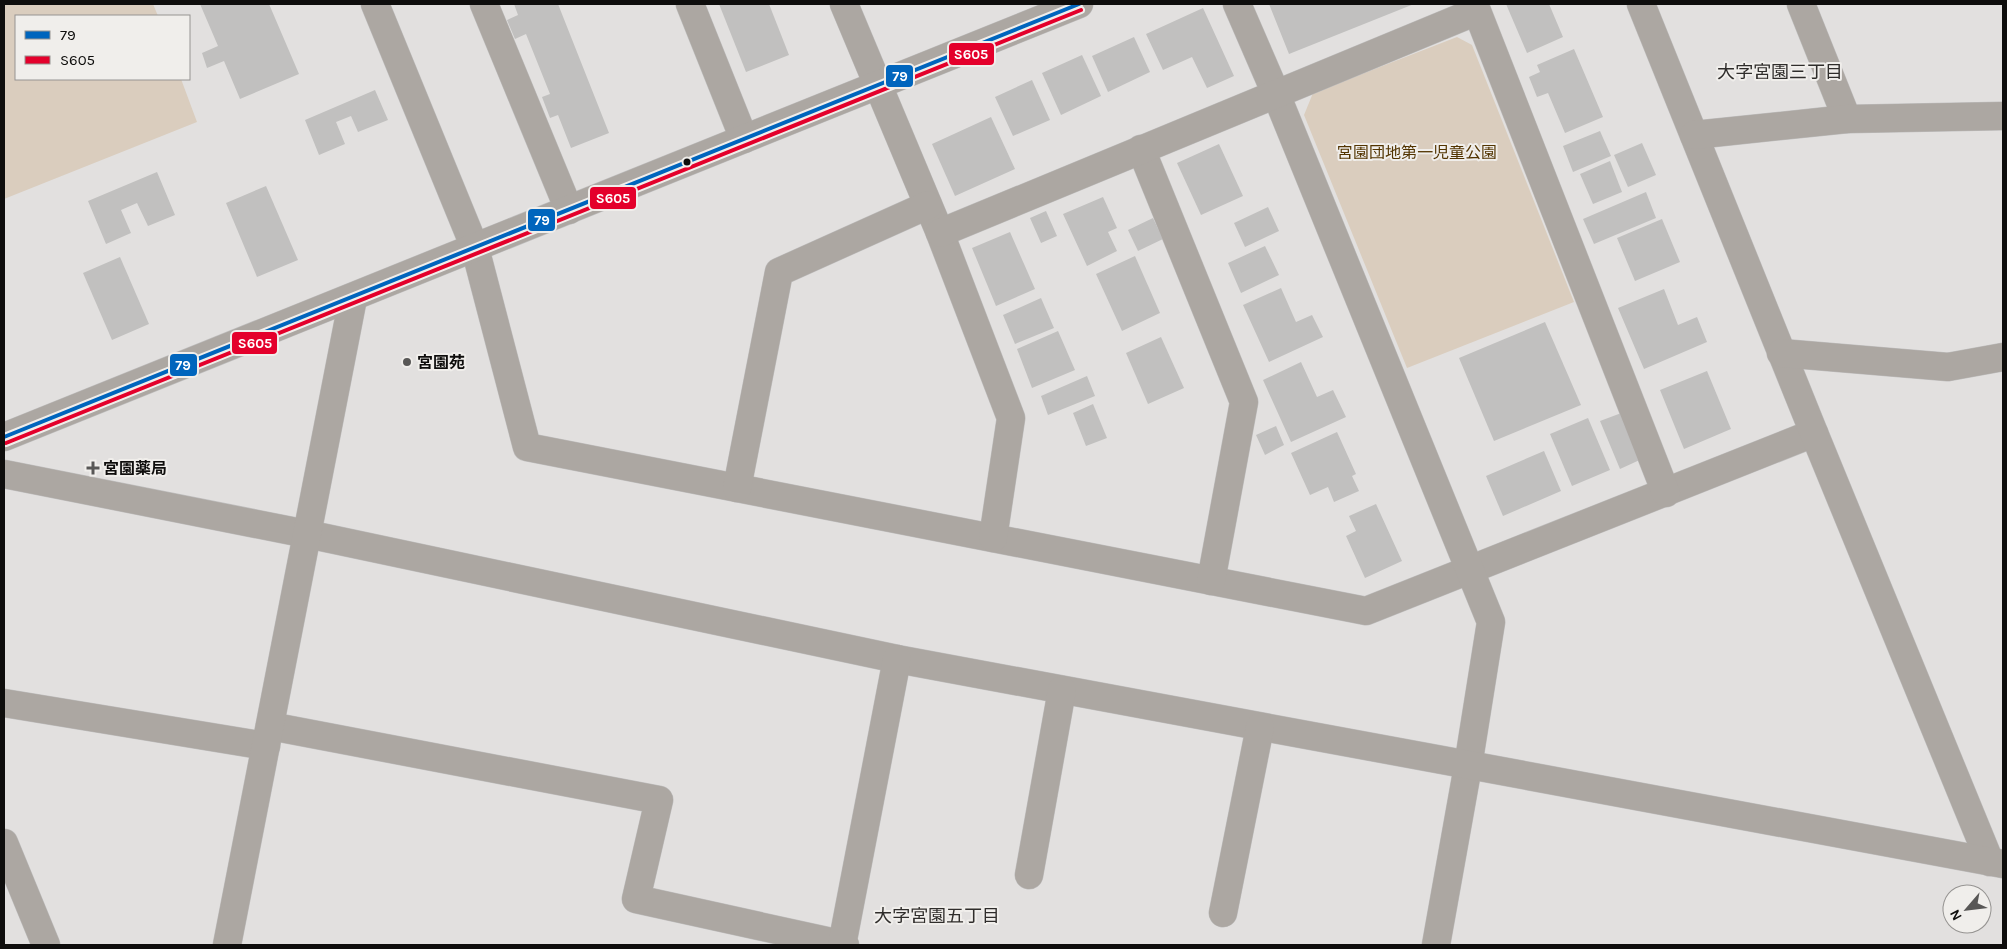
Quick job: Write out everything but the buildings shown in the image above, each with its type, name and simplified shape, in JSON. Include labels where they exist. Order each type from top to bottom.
[{"type":"street","points":[[376,4],[475,248],[527,447],[1366,612],[1814,434]]},
{"type":"street","points":[[484,4],[569,210]]},
{"type":"street","points":[[690,4],[744,139]]},
{"type":"street","points":[[844,4],[940,233],[1011,418],[993,538]]},
{"type":"street","points":[[4,437],[877,86],[1045,10],[1079,4]]},
{"type":"street","points":[[1236,4],[1276,94],[1491,622],[1436,945]]},
{"type":"street","points":[[1641,4],[1814,434],[1996,863]]},
{"type":"street","points":[[1801,4],[1847,119]]},
{"type":"street","points":[[940,233],[1477,11],[1666,493]]},
{"type":"street","points":[[1694,135],[1847,119],[2003,116]]},
{"type":"street","points":[[1141,149],[1244,402],[1211,581]]},
{"type":"street","points":[[738,488],[779,272],[928,205]]},
{"type":"street","points":[[227,945],[353,298]]},
{"type":"street","points":[[1782,353],[1948,367],[2003,357]]},
{"type":"street","points":[[4,474],[307,534],[897,659],[1996,863]]},
{"type":"street","points":[[4,703],[268,736],[659,800],[636,899],[843,945],[897,659]]},
{"type":"street","points":[[1029,875],[1062,690]]},
{"type":"street","points":[[1222,913],[1260,727]]},
{"type":"street","points":[[4,844],[46,945]]},
{"type":"green space","points":[[4,4],[153,4],[158,15],[15,15],[15,80],[181,80],[197,122],[4,199]]},
{"type":"green space","name":"宮園団地第一児童公園","points":[[1457,37],[1472,45],[1574,302],[1407,368],[1304,115],[1313,93]]},
{"type":"transit line","name":"79","points":[[4,437],[1079,4]]},
{"type":"transit line","name":"S605","points":[[6,443],[1081,10]]},
{"type":"place","name":"宮園苑","points":[[407,362]]},
{"type":"place","name":"宮園薬局","points":[[93,468]]},
{"type":"district","name":"大字宮園三丁目","points":[[1780,72]]},
{"type":"district","name":"大字宮園五丁目","points":[[937,916]]}]
